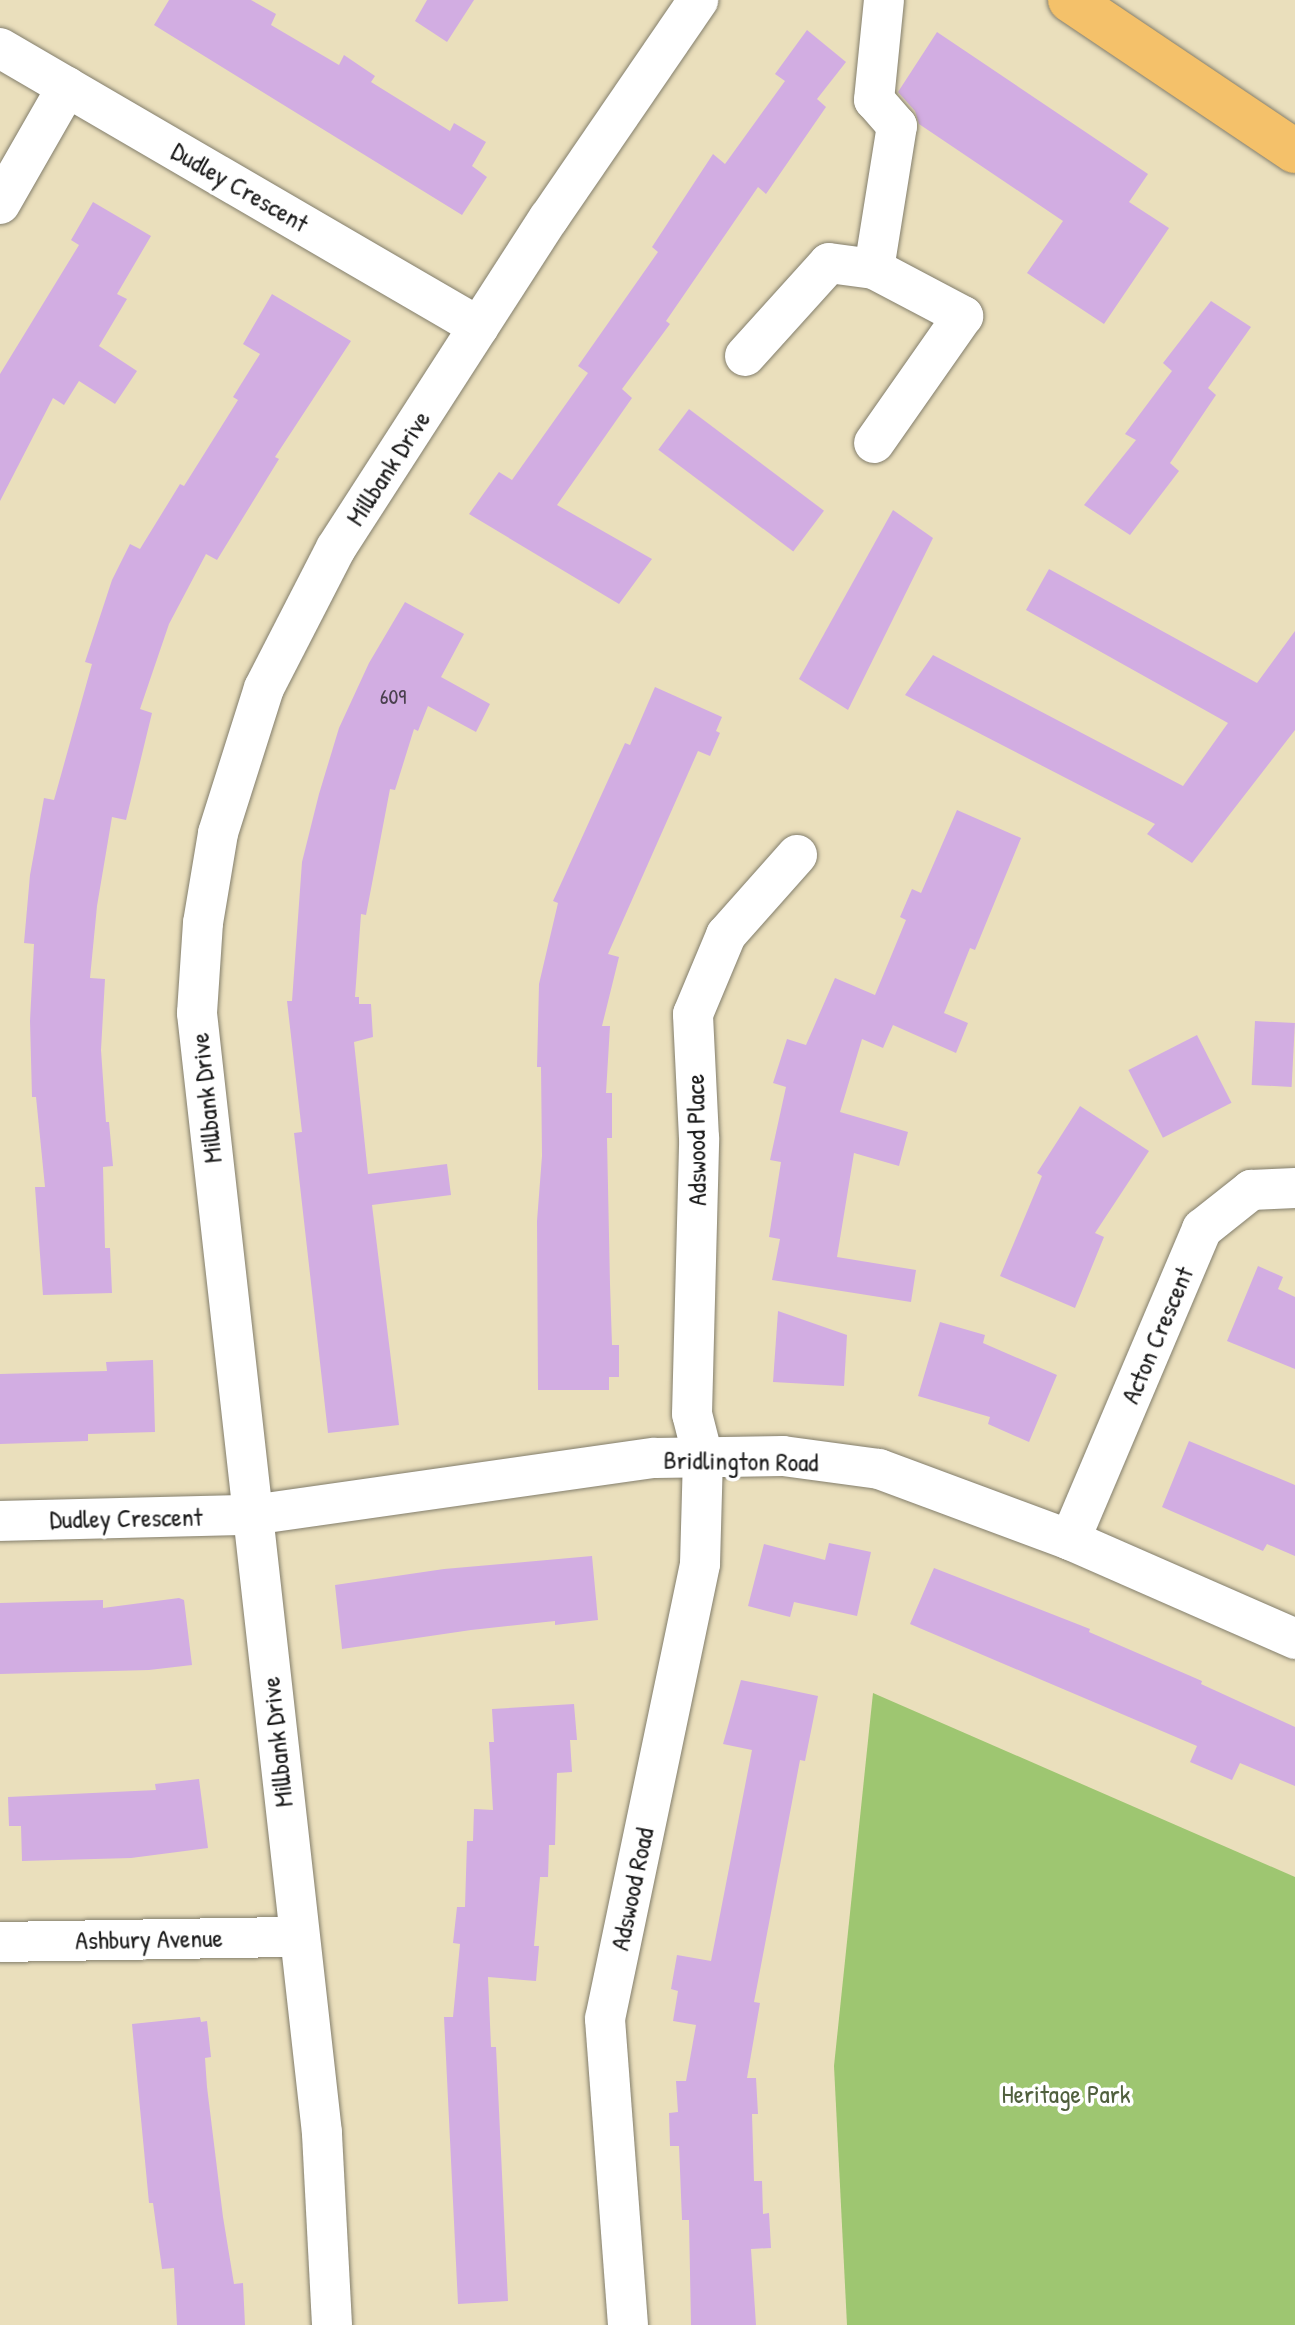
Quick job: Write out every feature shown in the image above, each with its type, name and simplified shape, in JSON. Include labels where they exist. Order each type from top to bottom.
[{"type":"main road","points":[[1070,0],[1295,151]]},
{"type":"street","name":"Millbank Drive","points":[[332,2325],[322,2133],[197,1013],[203,923],[218,833],[264,688],[336,548],[479,327],[698,0]]},
{"type":"street","points":[[874,269],[897,126],[874,100],[884,0]]},
{"type":"street","name":"Dudley Crescent","points":[[0,48],[479,327]]},
{"type":"street","points":[[0,204],[67,87]]},
{"type":"street","points":[[745,356],[829,263],[874,269],[963,316],[874,443]]},
{"type":"street","name":"Adswood Place","points":[[703,1457],[692,1414],[699,1138],[693,1014],[726,935],[797,855]]},
{"type":"street","name":"Acton Crescent","points":[[1070,1540],[1202,1229],[1251,1190],[1295,1188]]},
{"type":"street","name":"Bridlington Road","points":[[252,1515],[655,1458],[783,1456],[879,1469],[1070,1540],[1295,1639]]},
{"type":"street","name":"Adswood Road","points":[[628,2325],[605,2019],[700,1564],[703,1457]]},
{"type":"street","name":"Dudley Crescent","points":[[0,1521],[252,1515]]},
{"type":"street","name":"Ashbury Avenue","points":[[0,1942],[299,1937]]},
{"type":"green space","name":"Heritage Park","points":[[873,1693],[1295,1877],[1295,2325],[847,2325],[834,2066]]},
{"type":"building","points":[[169,0],[251,0],[276,14],[271,25],[339,65],[344,55],[375,76],[371,82],[450,131],[454,123],[486,142],[472,166],[487,177],[462,215],[154,25]]},
{"type":"building","points":[[427,0],[474,0],[447,42],[415,21]]},
{"type":"building","points":[[807,30],[846,62],[817,99],[826,107],[766,194],[758,187],[666,321],[670,324],[622,389],[632,398],[557,505],[652,559],[619,604],[469,514],[499,472],[512,480],[588,373],[578,366],[658,252],[652,247],[713,154],[725,164],[785,81],[775,74]]},
{"type":"building","points":[[937,32],[1148,174],[1129,202],[1169,228],[1104,324],[1027,273],[1063,221],[919,124],[915,111],[898,92]]},
{"type":"building","points":[[93,202],[151,236],[117,294],[127,299],[99,346],[137,371],[115,404],[79,381],[64,405],[53,398],[0,501],[0,374],[79,245],[71,240]]},
{"type":"building","points":[[272,294],[351,341],[275,457],[279,459],[217,560],[206,554],[169,624],[140,709],[152,713],[126,820],[112,817],[97,906],[90,978],[105,979],[101,1050],[106,1122],[109,1122],[113,1166],[103,1167],[105,1248],[110,1248],[112,1293],[43,1295],[35,1187],[45,1187],[36,1097],[32,1097],[30,1021],[34,944],[24,943],[30,875],[44,798],[54,800],[92,664],[85,662],[112,580],[130,544],[140,549],[238,400],[233,397],[260,354],[243,344]]},
{"type":"building","points":[[1211,301],[1251,327],[1208,388],[1216,395],[1170,463],[1179,471],[1130,535],[1084,505],[1136,440],[1125,434],[1172,371],[1163,363]]},
{"type":"building","points":[[689,409],[824,511],[793,551],[658,450]]},
{"type":"building","points":[[893,510],[933,538],[848,710],[799,679]]},
{"type":"building","points":[[1049,569],[1257,683],[1295,631],[1295,730],[1192,863],[1147,834],[1155,824],[905,695],[933,655],[1183,786],[1228,723],[1026,610]]},
{"type":"building","points":[[405,602],[464,634],[441,677],[490,704],[476,732],[428,706],[418,731],[414,729],[395,790],[390,789],[366,915],[361,914],[355,997],[359,997],[359,1004],[371,1004],[373,1037],[354,1042],[368,1174],[447,1164],[451,1195],[372,1205],[399,1425],[328,1433],[294,1133],[302,1132],[287,1001],[292,1001],[302,862],[319,794],[339,728],[369,663]]},
{"type":"building","points":[[655,687],[722,717],[716,731],[720,733],[710,756],[698,751],[608,954],[619,957],[602,1026],[610,1026],[606,1093],[612,1093],[612,1138],[607,1138],[610,1284],[612,1345],[619,1345],[619,1377],[609,1377],[609,1390],[538,1390],[537,1221],[542,1156],[541,1067],[537,1067],[539,984],[558,903],[553,901],[625,743],[630,745]]},
{"type":"building","points":[[957,810],[1021,838],[975,950],[970,948],[944,1013],[968,1023],[956,1053],[893,1025],[883,1048],[862,1039],[840,1112],[908,1132],[899,1166],[854,1153],[837,1257],[916,1270],[911,1302],[772,1280],[780,1239],[769,1237],[781,1162],[770,1160],[786,1087],[773,1083],[787,1039],[806,1045],[835,978],[875,995],[906,920],[900,917],[912,889],[921,893]]},
{"type":"building","points":[[1255,1021],[1295,1023],[1292,1087],[1252,1085]]},
{"type":"building","points":[[1197,1035],[1232,1103],[1163,1138],[1128,1070]]},
{"type":"building","points":[[1080,1106],[1149,1151],[1095,1233],[1104,1237],[1075,1308],[1000,1276],[1042,1176],[1037,1173]]},
{"type":"building","points":[[1258,1266],[1283,1277],[1278,1289],[1295,1297],[1295,1369],[1227,1341]]},
{"type":"building","points":[[778,1311],[847,1335],[844,1386],[773,1382]]},
{"type":"building","points":[[940,1322],[985,1335],[983,1343],[1057,1375],[1029,1442],[988,1424],[990,1417],[918,1396]]},
{"type":"building","points":[[153,1360],[155,1432],[88,1434],[88,1441],[0,1444],[0,1374],[107,1371],[106,1362]]},
{"type":"building","points":[[1189,1441],[1295,1485],[1295,1556],[1267,1544],[1263,1551],[1162,1507]]},
{"type":"building","points":[[829,1543],[871,1552],[857,1616],[794,1602],[790,1617],[748,1606],[764,1544],[825,1560]]},
{"type":"building","points":[[592,1556],[598,1620],[471,1630],[342,1649],[335,1585],[444,1569]]},
{"type":"building","points":[[934,1568],[1090,1629],[1089,1632],[1202,1681],[1201,1684],[1295,1727],[1295,1786],[1240,1763],[1232,1780],[1190,1762],[1197,1746],[910,1624]]},
{"type":"building","points":[[179,1598],[184,1600],[192,1665],[149,1670],[0,1674],[0,1603],[103,1600],[103,1608]]},
{"type":"building","points":[[741,1680],[818,1696],[805,1761],[800,1760],[754,2002],[760,2003],[747,2078],[756,2078],[758,2114],[752,2114],[754,2181],[762,2181],[763,2214],[769,2213],[771,2248],[751,2249],[756,2325],[691,2325],[689,2220],[682,2220],[679,2146],[670,2146],[669,2113],[678,2112],[676,2081],[686,2081],[696,2025],[673,2021],[678,1991],[671,1989],[677,1955],[711,1961],[752,1750],[723,1744]]},
{"type":"building","points":[[574,1704],[577,1740],[570,1740],[572,1772],[557,1773],[555,1845],[549,1845],[548,1877],[540,1877],[534,1946],[539,1946],[536,1981],[488,1977],[491,2047],[496,2047],[508,2301],[458,2304],[444,2017],[453,2017],[460,1944],[453,1943],[457,1907],[465,1907],[467,1841],[473,1841],[474,1809],[493,1810],[489,1742],[494,1742],[492,1709]]},
{"type":"building","points":[[199,1779],[208,1848],[131,1858],[22,1861],[21,1826],[9,1826],[8,1797],[156,1790],[155,1784]]},
{"type":"building","points":[[200,2017],[201,2022],[207,2021],[211,2057],[205,2058],[207,2087],[223,2217],[234,2284],[243,2283],[245,2325],[177,2325],[174,2268],[162,2269],[153,2203],[149,2203],[132,2024]]}]
